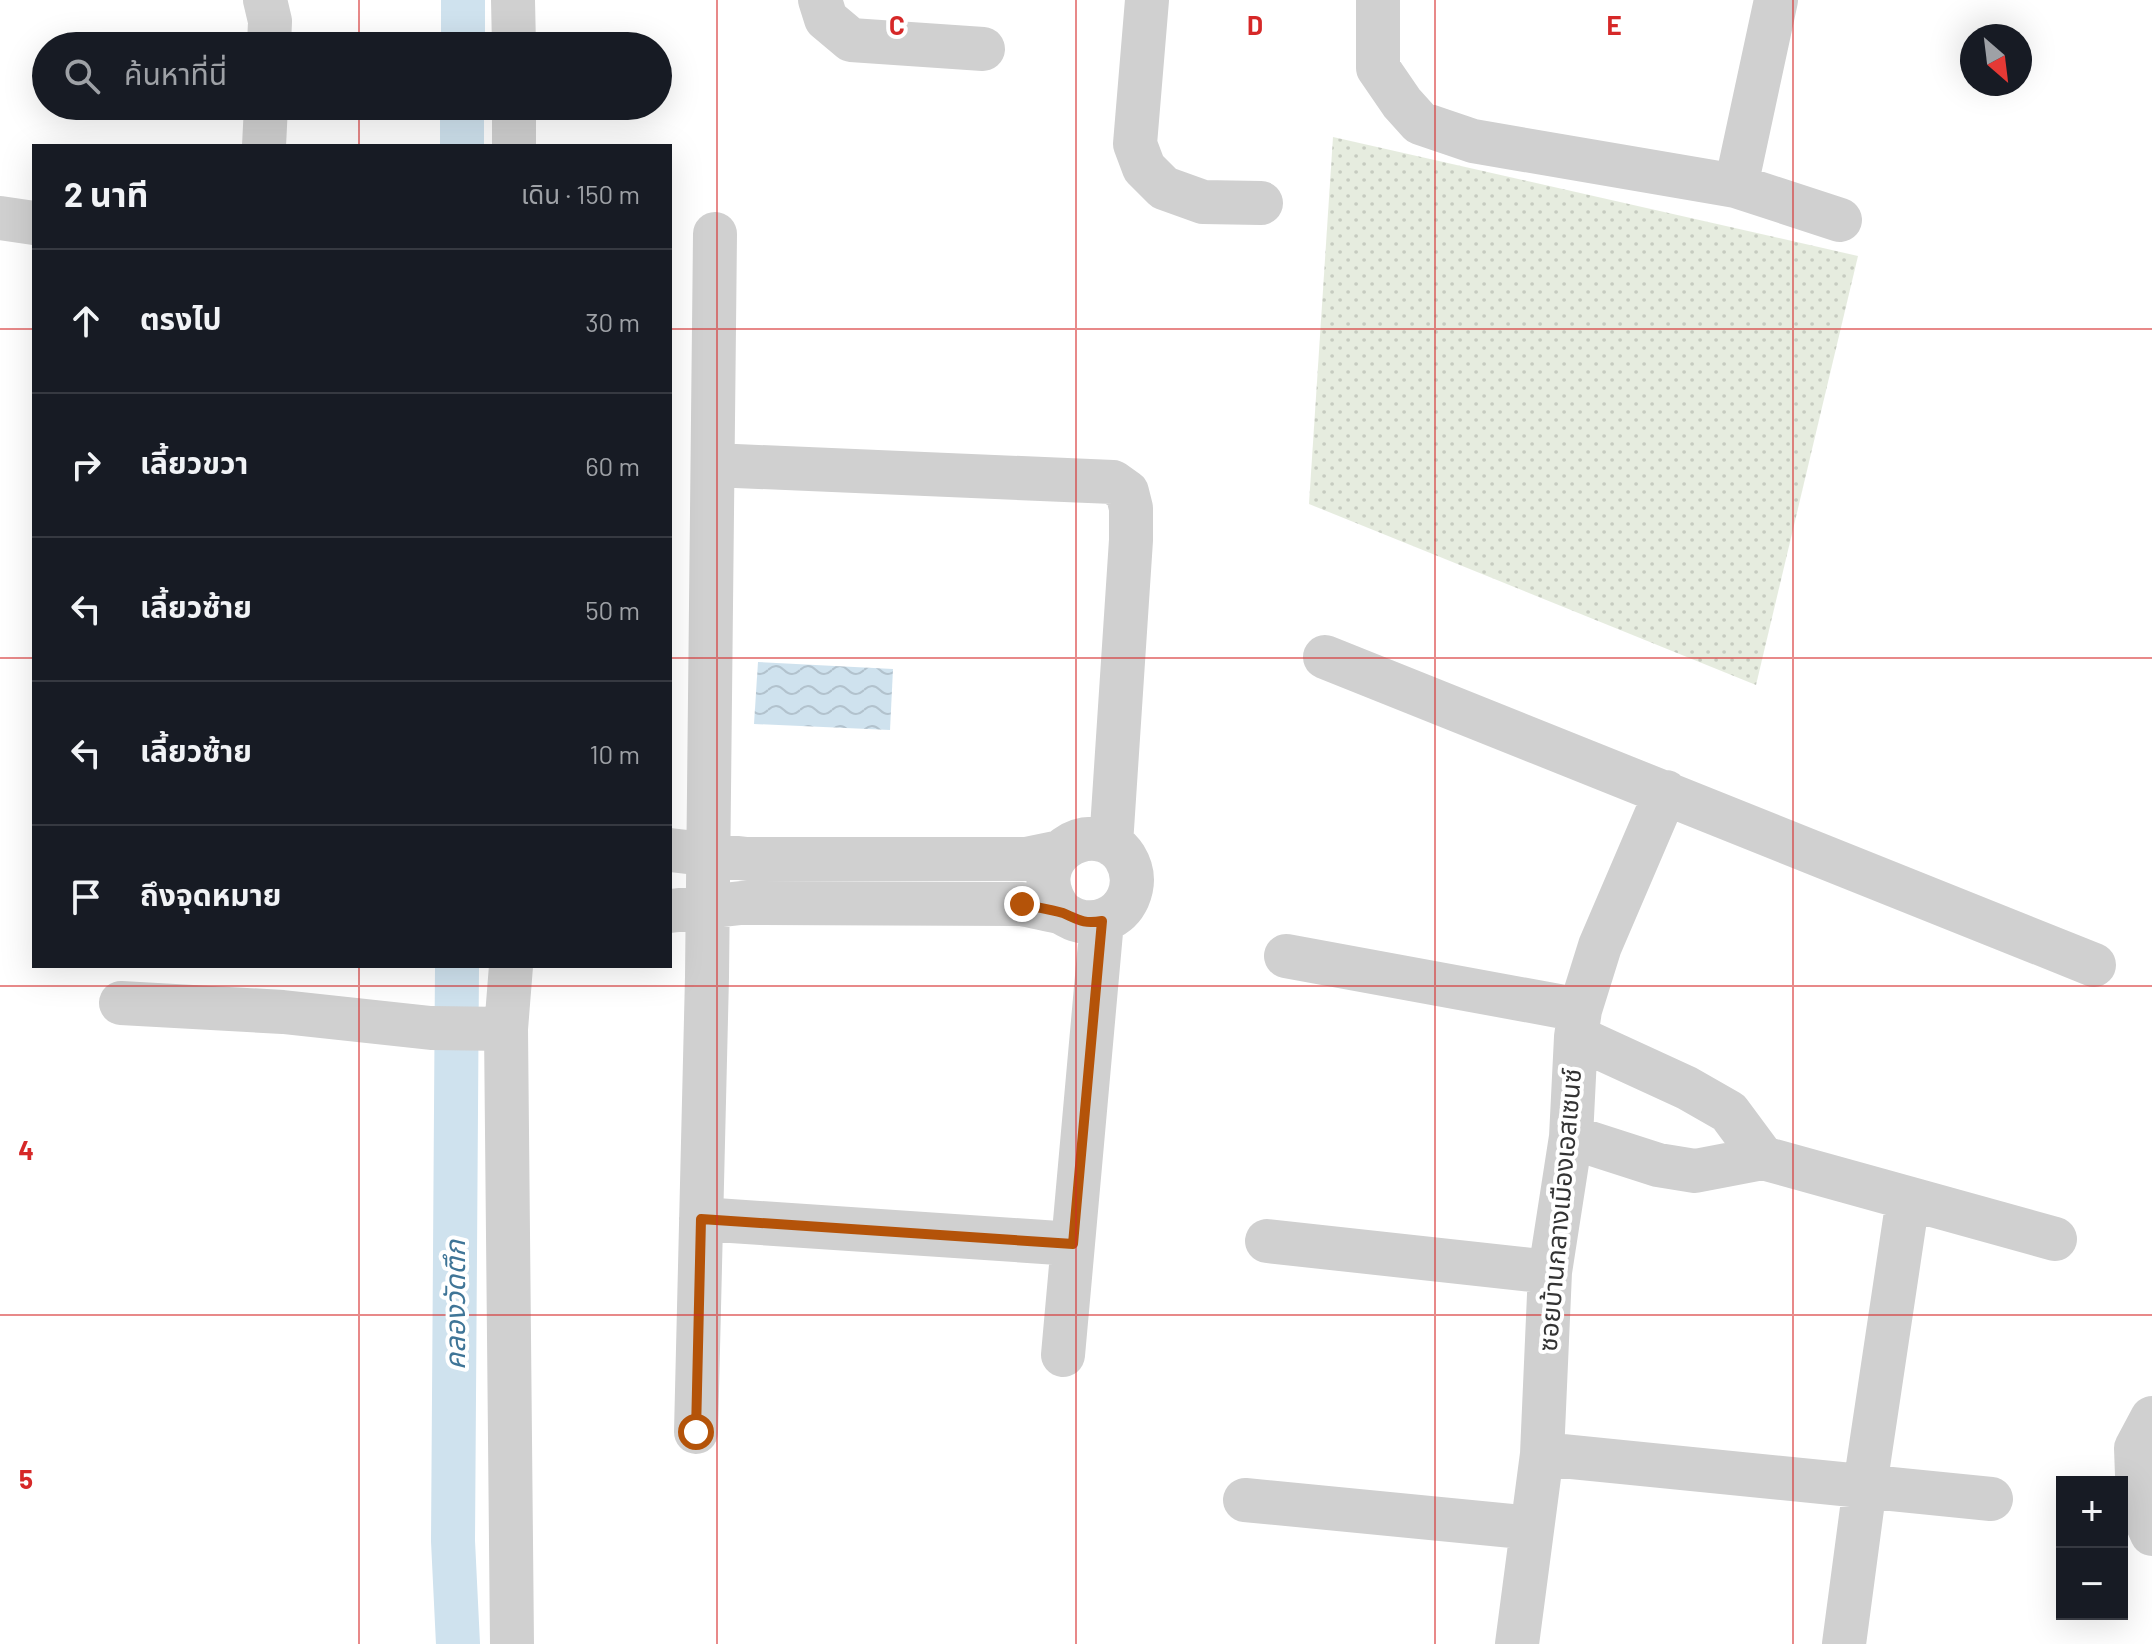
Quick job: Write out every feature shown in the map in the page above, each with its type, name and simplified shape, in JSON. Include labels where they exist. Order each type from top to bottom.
[{"type":"street","points":[[265,0],[270,32]]},
{"type":"street","points":[[513,0],[514,32]]},
{"type":"street","points":[[820,0],[826,19],[851,40],[983,49]]},
{"type":"street","points":[[1147,0],[1135,144],[1144,168],[1164,188],[1203,202],[1261,203]]},
{"type":"street","points":[[1378,0],[1378,68],[1420,123],[1473,141],[1736,186],[1840,220]]},
{"type":"street","points":[[1736,186],[1776,0]]},
{"type":"street","points":[[264,144],[265,120]]},
{"type":"street","points":[[514,120],[514,144]]},
{"type":"street","points":[[0,218],[32,223]]},
{"type":"street","points":[[696,1432],[701,1219],[689,852],[713,465],[715,234]]},
{"type":"street","points":[[713,465],[1113,482],[1127,492],[1131,508],[1131,540],[1111,844]]},
{"type":"street","points":[[1325,657],[2094,965]]},
{"type":"street","name":"ซอยบ้านกลางเมืองเอสเซนซ์","points":[[1517,1644],[1542,1454],[1550,1272],[1571,1137],[1578,1024],[1600,946],[1666,792]]},
{"type":"street","points":[[689,909],[741,903],[1022,904],[1082,917],[1114,915],[1125,905],[1133,878],[1122,853],[1098,839],[1084,839],[1060,852],[1048,876],[1048,890],[1054,903],[1082,917]]},
{"type":"street","points":[[689,852],[747,859],[1026,859],[1060,852]]},
{"type":"street","points":[[1063,1355],[1073,1244],[1082,917]]},
{"type":"street","points":[[1286,956],[1578,1024],[1729,1112],[1763,1158]]},
{"type":"street","points":[[510,968],[490,1029],[512,1644]]},
{"type":"street","points":[[121,1003],[283,1012],[431,1028],[490,1029]]},
{"type":"street","points":[[1571,1137],[1658,1165],[1695,1171],[1763,1158],[2055,1239]]},
{"type":"street","points":[[1844,1644],[1908,1199]]},
{"type":"street","points":[[701,1219],[1073,1244]]},
{"type":"street","points":[[1267,1241],[1550,1272]]},
{"type":"street","points":[[2152,1418],[2136,1448],[2138,1503],[2152,1534]]},
{"type":"street","points":[[1542,1454],[1991,1499]]},
{"type":"street","points":[[1245,1500],[1532,1528]]},
{"type":"shaded area","points":[[1333,137],[1858,256],[1756,685],[1309,504]]},
{"type":"water","points":[[758,662],[893,669],[890,730],[754,724]]},
{"type":"waterway","name":"คลองวัดตึก","points":[[463,0],[463,32]]},
{"type":"waterway","name":"คลองวัดตึก","points":[[462,120],[462,144]]},
{"type":"waterway","name":"คลองวัดตึก","points":[[457,968],[453,1541],[458,1644]]},
{"type":"route","points":[[696,1432],[701,1219],[1073,1244],[1102,921],[1088,923],[1062,913],[1022,904]]}]
